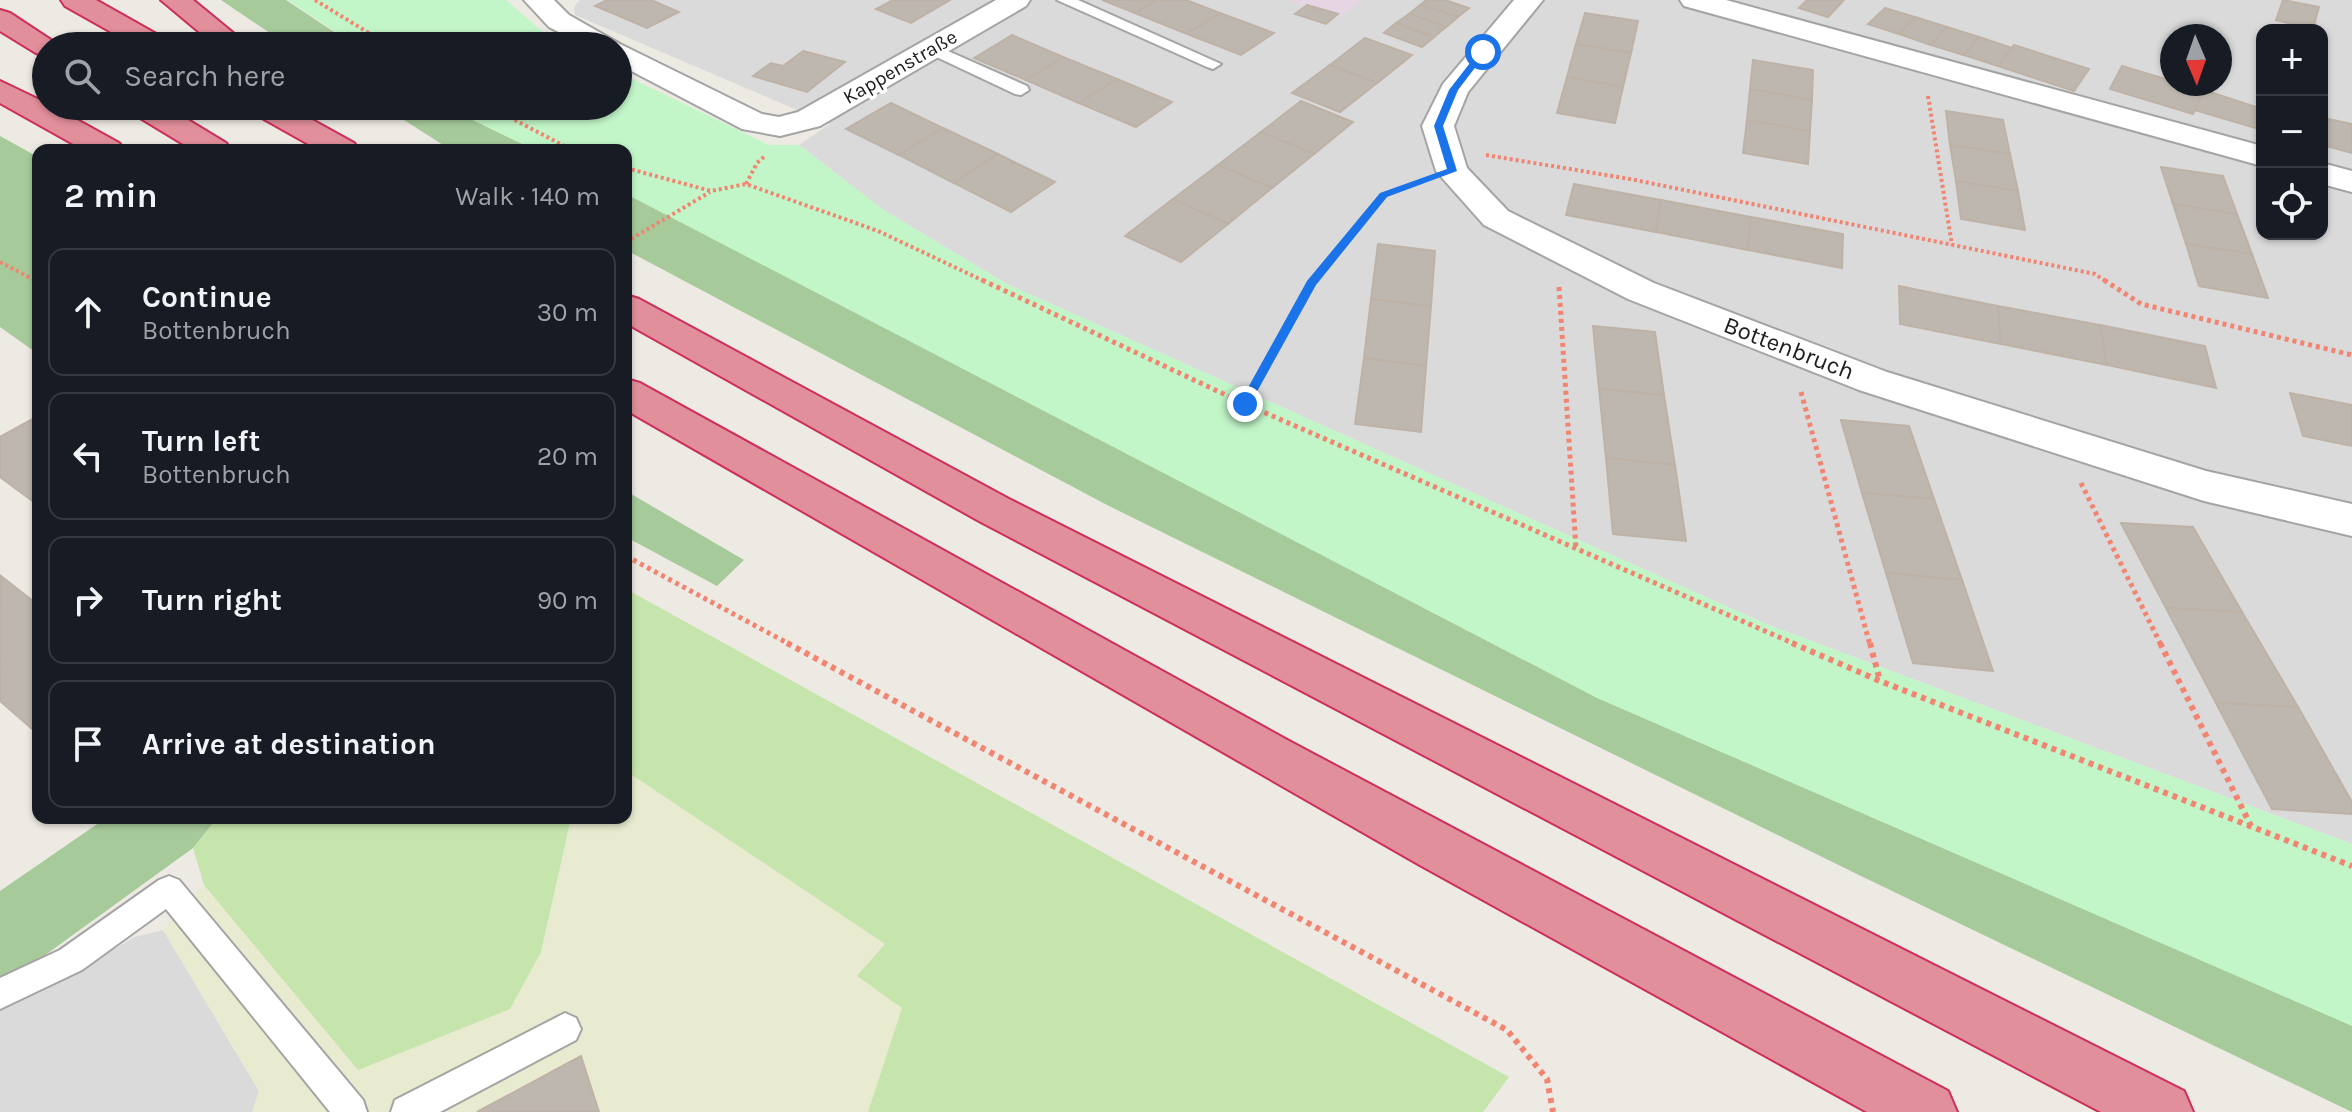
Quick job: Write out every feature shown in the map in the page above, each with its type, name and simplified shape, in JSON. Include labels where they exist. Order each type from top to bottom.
[{"type":"highway","points":[[75,0],[132,32]]},
{"type":"highway","points":[[175,0],[216,32]]},
{"type":"highway","points":[[0,19],[32,38]]},
{"type":"highway","points":[[0,90],[32,108]]},
{"type":"highway","points":[[54,120],[97,144]]},
{"type":"highway","points":[[166,120],[205,144]]},
{"type":"highway","points":[[289,120],[332,144]]},
{"type":"highway","points":[[327,120],[357,144]]},
{"type":"highway","points":[[632,310],[994,510],[2072,1068],[2163,1112]]},
{"type":"highway","points":[[632,395],[1053,634],[1740,1013],[1927,1112]]},
{"type":"street","points":[[538,0],[559,21],[580,32]]},
{"type":"street","name":"Kappenstraße","points":[[632,59],[753,122],[780,127],[809,119],[1016,0]]},
{"type":"street","points":[[1448,160],[1438,126],[1454,90],[1529,0]]},
{"type":"street","points":[[1694,0],[2256,154]]},
{"type":"street","name":"Bottenbruch","points":[[1448,160],[1496,218],[1641,291],[1873,381],[2204,486],[2352,520]]},
{"type":"street","points":[[2328,175],[2352,182]]},
{"type":"lane","points":[[1065,0],[1213,64]]},
{"type":"lane","points":[[932,49],[1021,90]]},
{"type":"lane","points":[[0,994],[71,960],[169,890],[351,1112]]},
{"type":"lane","points":[[407,1112],[565,1029]]},
{"type":"path","points":[[315,0],[367,32]]},
{"type":"path","points":[[1932,67],[1927,87],[1952,245]]},
{"type":"path","points":[[515,120],[561,144]]},
{"type":"path","points":[[1245,404],[1311,283],[1384,195],[1448,160],[1630,179],[2095,274],[2141,304],[2352,355]]},
{"type":"path","points":[[632,170],[711,191]]},
{"type":"path","points":[[632,238],[711,191],[746,184],[878,231],[1245,404],[1880,681],[2352,866]]},
{"type":"path","points":[[1557,248],[1576,549]]},
{"type":"path","points":[[0,262],[32,279]]},
{"type":"path","points":[[1789,348],[1880,681]]},
{"type":"path","points":[[2060,440],[2252,826]]},
{"type":"path","points":[[632,559],[1507,1030],[1547,1079],[1553,1112]]},
{"type":"shaded area","points":[[580,0],[2352,0],[2352,844],[1766,624],[1007,284],[885,211],[799,145],[830,124],[632,39],[632,32],[615,32],[575,15],[574,7]]},
{"type":"shaded area","points":[[1288,0],[1364,0],[1338,18]]},
{"type":"shaded area","points":[[163,930],[259,1091],[252,1112],[0,1112],[0,1010],[43,991],[135,937]]},
{"type":"green space","points":[[221,0],[286,0],[334,32],[268,32]]},
{"type":"green space","points":[[288,0],[506,0],[543,32],[335,32]]},
{"type":"green space","points":[[632,79],[769,145],[799,145],[885,211],[1007,284],[1766,624],[2352,844],[2352,1026],[1597,698],[632,197],[632,144],[523,144],[473,120],[632,120]]},
{"type":"green space","points":[[404,120],[473,120],[523,144],[442,144]]},
{"type":"green space","points":[[0,136],[32,154],[32,350],[0,327]]},
{"type":"green space","points":[[632,194],[2352,953],[2352,1112],[1863,877],[1109,506],[632,253]]},
{"type":"green space","points":[[632,495],[744,560],[717,586],[632,540]]},
{"type":"green space","points":[[632,592],[1509,1077],[1483,1112],[868,1112],[902,1008],[857,976],[885,944],[632,775]]},
{"type":"green space","points":[[632,775],[885,944],[902,1008],[868,1112],[252,1112],[259,1091],[163,930],[204,885],[358,1070],[541,952],[570,824],[632,824]]},
{"type":"green space","points":[[97,824],[212,824],[193,848],[30,966],[0,980],[0,891]]},
{"type":"green space","points":[[212,824],[570,824],[541,952],[510,1009],[358,1070],[204,885],[193,848]]},
{"type":"building","points":[[607,0],[651,0],[679,12],[647,28],[595,6]]},
{"type":"building","points":[[893,0],[950,0],[911,23],[876,9]]},
{"type":"building","points":[[1102,0],[1156,0],[1135,13]]},
{"type":"building","points":[[1156,0],[1186,0],[1220,13],[1187,34],[1135,13]]},
{"type":"building","points":[[1426,0],[1445,0],[1469,8],[1458,17],[1420,5]]},
{"type":"building","points":[[1807,0],[1844,0],[1828,17],[1799,8]]},
{"type":"building","points":[[2283,0],[2319,7],[2314,24],[2276,20]]},
{"type":"building","points":[[1307,5],[1338,14],[1326,24],[1295,14]]},
{"type":"building","points":[[1420,5],[1458,17],[1446,27],[1409,14]]},
{"type":"building","points":[[1885,8],[1915,17],[1899,34],[1868,24]]},
{"type":"building","points":[[1220,13],[1274,33],[1241,55],[1187,34]]},
{"type":"building","points":[[1585,13],[1638,21],[1631,53],[1576,44]]},
{"type":"building","points":[[1409,14],[1446,27],[1434,37],[1396,23]]},
{"type":"building","points":[[1915,17],[1947,27],[1931,45],[1899,34]]},
{"type":"building","points":[[1396,23],[1434,37],[1422,47],[1384,33]]},
{"type":"building","points":[[1947,27],[1979,37],[1964,55],[1931,45]]},
{"type":"building","points":[[1012,35],[1063,57],[1026,80],[974,58]]},
{"type":"building","points":[[1979,37],[2012,48],[1998,66],[1964,55]]},
{"type":"building","points":[[1365,38],[1412,55],[1377,83],[1330,65]]},
{"type":"building","points":[[1576,44],[1631,53],[1623,87],[1567,77]]},
{"type":"building","points":[[2014,45],[2089,69],[2074,91],[1998,66]]},
{"type":"building","points":[[803,51],[845,62],[807,92],[753,76],[771,63],[783,66]]},
{"type":"building","points":[[1063,57],[1117,79],[1079,103],[1026,80]]},
{"type":"building","points":[[1753,60],[1813,70],[1812,100],[1750,89]]},
{"type":"building","points":[[1330,65],[1377,83],[1340,112],[1292,93]]},
{"type":"building","points":[[2122,66],[2160,77],[2160,96],[2201,96],[2193,114],[2110,89]]},
{"type":"building","points":[[1567,77],[1623,87],[1615,123],[1557,113]]},
{"type":"building","points":[[1117,79],[1172,102],[1136,127],[1079,103]]},
{"type":"building","points":[[1750,89],[1812,100],[1810,131],[1747,120]]},
{"type":"building","points":[[2201,96],[2222,96],[2256,107],[2256,128],[2195,110]]},
{"type":"building","points":[[1301,101],[1353,122],[1314,154],[1261,132]]},
{"type":"building","points":[[891,103],[943,128],[899,155],[846,129]]},
{"type":"building","points":[[1946,111],[2003,120],[2010,154],[1950,145]]},
{"type":"building","points":[[2328,119],[2352,124],[2352,153],[2328,147]]},
{"type":"building","points":[[1747,120],[1810,131],[1808,164],[1743,153]]},
{"type":"building","points":[[943,128],[998,154],[954,183],[899,155]]},
{"type":"building","points":[[1261,132],[1314,154],[1272,188],[1218,165]]},
{"type":"building","points":[[1950,145],[2010,154],[2018,191],[1956,181]]},
{"type":"building","points":[[998,154],[1055,182],[1011,212],[954,183]]},
{"type":"building","points":[[1218,165],[1272,188],[1228,224],[1173,199]]},
{"type":"building","points":[[2161,167],[2223,176],[2237,214],[2173,204]]},
{"type":"building","points":[[1956,181],[2018,191],[2025,230],[1961,219]]},
{"type":"building","points":[[1574,184],[1661,200],[1656,232],[1566,215]]},
{"type":"building","points":[[1173,199],[1228,224],[1181,262],[1125,236]]},
{"type":"building","points":[[1661,200],[1751,217],[1748,250],[1656,232]]},
{"type":"building","points":[[2173,204],[2237,214],[2252,254],[2186,244]]},
{"type":"building","points":[[1751,217],[1843,234],[1842,268],[1748,250]]},
{"type":"building","points":[[1378,244],[1435,251],[1431,306],[1371,299]]},
{"type":"building","points":[[2186,244],[2252,254],[2268,298],[2199,286]]},
{"type":"building","points":[[1899,286],[1998,306],[2001,344],[1900,324]]},
{"type":"building","points":[[1371,299],[1431,306],[1426,366],[1364,358]]},
{"type":"building","points":[[1998,306],[2100,325],[2107,365],[2001,344]]},
{"type":"building","points":[[2100,325],[2205,346],[2216,388],[2107,365]]},
{"type":"building","points":[[1593,326],[1655,332],[1664,395],[1599,389]]},
{"type":"building","points":[[1364,358],[1426,366],[1421,432],[1355,424]]},
{"type":"building","points":[[1599,389],[1664,395],[1675,465],[1606,458]]},
{"type":"building","points":[[2290,393],[2352,405],[2352,446],[2303,436]]},
{"type":"building","points":[[32,419],[32,501],[0,477],[0,437]]},
{"type":"building","points":[[1841,420],[1909,426],[1934,499],[1862,493]]},
{"type":"building","points":[[1606,458],[1675,465],[1686,541],[1613,534]]},
{"type":"building","points":[[1862,493],[1934,499],[1962,580],[1886,573]]},
{"type":"building","points":[[2121,523],[2193,527],[2242,612],[2166,608]]},
{"type":"building","points":[[1886,573],[1962,580],[1993,671],[1913,663]]},
{"type":"building","points":[[1,576],[32,600],[32,729],[0,701]]},
{"type":"building","points":[[2166,608],[2242,612],[2298,707],[2216,703]]},
{"type":"building","points":[[2216,703],[2298,707],[2352,802],[2352,814],[2272,809]]},
{"type":"building","points":[[581,1056],[599,1112],[477,1112]]},
{"type":"route","points":[[1245,404],[1311,283],[1384,195],[1452,171],[1438,126],[1454,90],[1483,52]]}]
